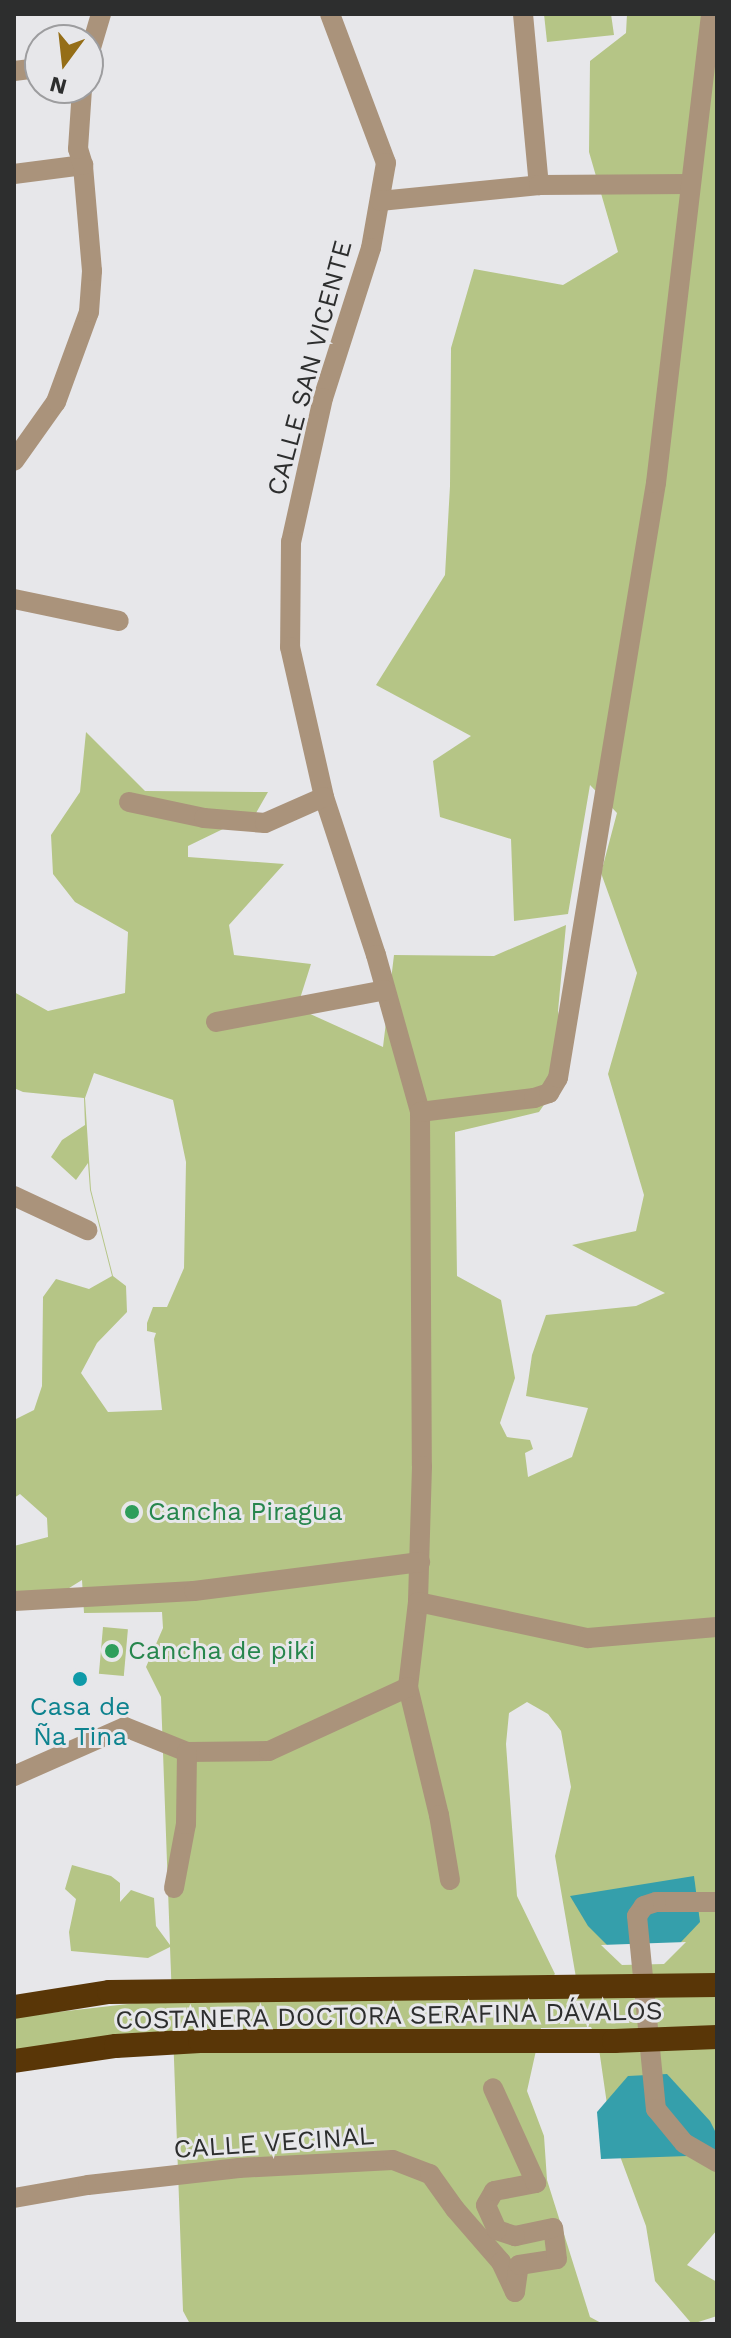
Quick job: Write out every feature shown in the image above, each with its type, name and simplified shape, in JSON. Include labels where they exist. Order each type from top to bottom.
[{"type":"highway","name":"COSTANERA DOCTORA SERAFINA DÁVALOS","points":[[14,2007],[123,1991],[717,1985]]},
{"type":"highway","name":"COSTANERA DOCTORA SERAFINA DÁVALOS","points":[[14,2061],[116,2046],[192,2042],[614,2041],[717,2037]]},
{"type":"street","name":"CALLE SAN VICENTE","points":[[330,14],[386,163],[371,248],[323,398],[291,542],[290,647],[324,797],[420,1112],[420,1562],[408,1687]]},
{"type":"street","points":[[523,14],[539,185]]},
{"type":"street","points":[[420,1112],[534,1098],[549,1093],[558,1078],[656,483],[711,14]]},
{"type":"street","points":[[14,461],[56,402],[89,312],[92,271],[83,165],[78,149],[81,104]]},
{"type":"street","points":[[14,174],[83,165]]},
{"type":"street","points":[[380,201],[539,185],[690,184]]},
{"type":"street","points":[[14,599],[119,621]]},
{"type":"street","points":[[129,802],[204,818],[265,823],[324,797]]},
{"type":"street","points":[[216,1022],[385,990]]},
{"type":"street","points":[[14,1196],[87,1230]]},
{"type":"street","points":[[14,1601],[194,1591],[420,1562]]},
{"type":"street","points":[[418,1602],[588,1638],[717,1627]]},
{"type":"street","points":[[14,1776],[125,1727],[187,1752],[269,1751],[408,1687],[439,1815],[450,1880]]},
{"type":"street","points":[[174,1888],[186,1824],[187,1752]]},
{"type":"street","points":[[717,1902],[656,1902],[644,1906],[637,1916],[656,2109],[684,2143],[717,2162]]},
{"type":"street","name":"CALLE VECINAL","points":[[14,2198],[88,2185],[239,2168],[393,2160],[430,2174],[501,2262],[515,2292],[519,2265],[557,2259],[553,2228],[515,2236],[497,2230],[486,2205],[494,2191],[536,2183],[493,2088]]},
{"type":"green space","points":[[544,14],[611,14],[614,35],[547,42]]},
{"type":"green space","points":[[627,14],[717,14],[717,2230],[687,2265],[717,2282],[717,2316],[692,2324],[655,2281],[646,2226],[611,2132],[598,2042],[591,2027],[541,2028],[527,2091],[544,2136],[547,2180],[590,2317],[603,2324],[190,2324],[183,2311],[173,2032],[14,2051],[14,2017],[172,1999],[170,1947],[148,1958],[71,1951],[69,1932],[76,1899],[65,1889],[72,1865],[111,1876],[120,1883],[120,1902],[131,1890],[154,1898],[156,1926],[170,1945],[161,1697],[146,1667],[163,1628],[162,1612],[84,1613],[82,1580],[53,1598],[14,1611],[14,1546],[48,1537],[47,1518],[20,1494],[14,1498],[14,1420],[34,1410],[42,1386],[43,1297],[56,1279],[89,1289],[112,1276],[90,1190],[88,1163],[76,1180],[51,1157],[62,1140],[85,1125],[84,1098],[23,1092],[14,1088],[14,992],[48,1011],[125,993],[128,932],[75,902],[53,874],[51,835],[80,792],[86,732],[145,791],[268,792],[256,813],[188,846],[188,857],[284,864],[229,925],[234,955],[311,964],[297,1008],[383,1047],[394,955],[494,956],[566,925],[558,1011],[569,1068],[539,1112],[455,1132],[457,1276],[501,1300],[515,1378],[500,1423],[507,1437],[530,1440],[533,1449],[525,1453],[528,1477],[572,1457],[588,1408],[526,1396],[532,1355],[546,1315],[636,1306],[665,1293],[572,1245],[636,1231],[644,1195],[608,1074],[637,973],[601,873],[617,813],[590,785],[568,914],[514,921],[511,839],[440,817],[433,761],[471,736],[376,685],[445,575],[450,486],[451,348],[474,269],[563,285],[618,252],[589,152],[590,61],[626,33]],"holes":[[[94,1073],[173,1100],[186,1162],[184,1268],[167,1307],[153,1307],[147,1323],[147,1331],[156,1333],[154,1339],[162,1410],[108,1412],[81,1373],[97,1343],[127,1312],[126,1286],[113,1276],[91,1190],[85,1098]],[[527,1702],[548,1714],[561,1731],[571,1787],[555,1856],[579,1995],[543,1986],[555,1974],[517,1896],[506,1744],[509,1713]]]},
{"type":"green space","name":"Cancha de piki","points":[[103,1627],[128,1629],[124,1676],[99,1674]]},
{"type":"water","points":[[694,1876],[700,1922],[664,1960],[623,1961],[588,1926],[570,1896]]},
{"type":"water","points":[[667,2074],[710,2121],[717,2135],[717,2155],[601,2159],[597,2112],[628,2076]]},
{"type":"pier","points":[[686,1942],[664,1964],[622,1965],[601,1945]]},
{"type":"place","name":"Cancha Piragua","points":[[132,1512]]},
{"type":"place","name":"Cancha de piki","points":[[112,1651]]},
{"type":"place","name":"Casa de Ña Tina","points":[[80,1679]]}]
